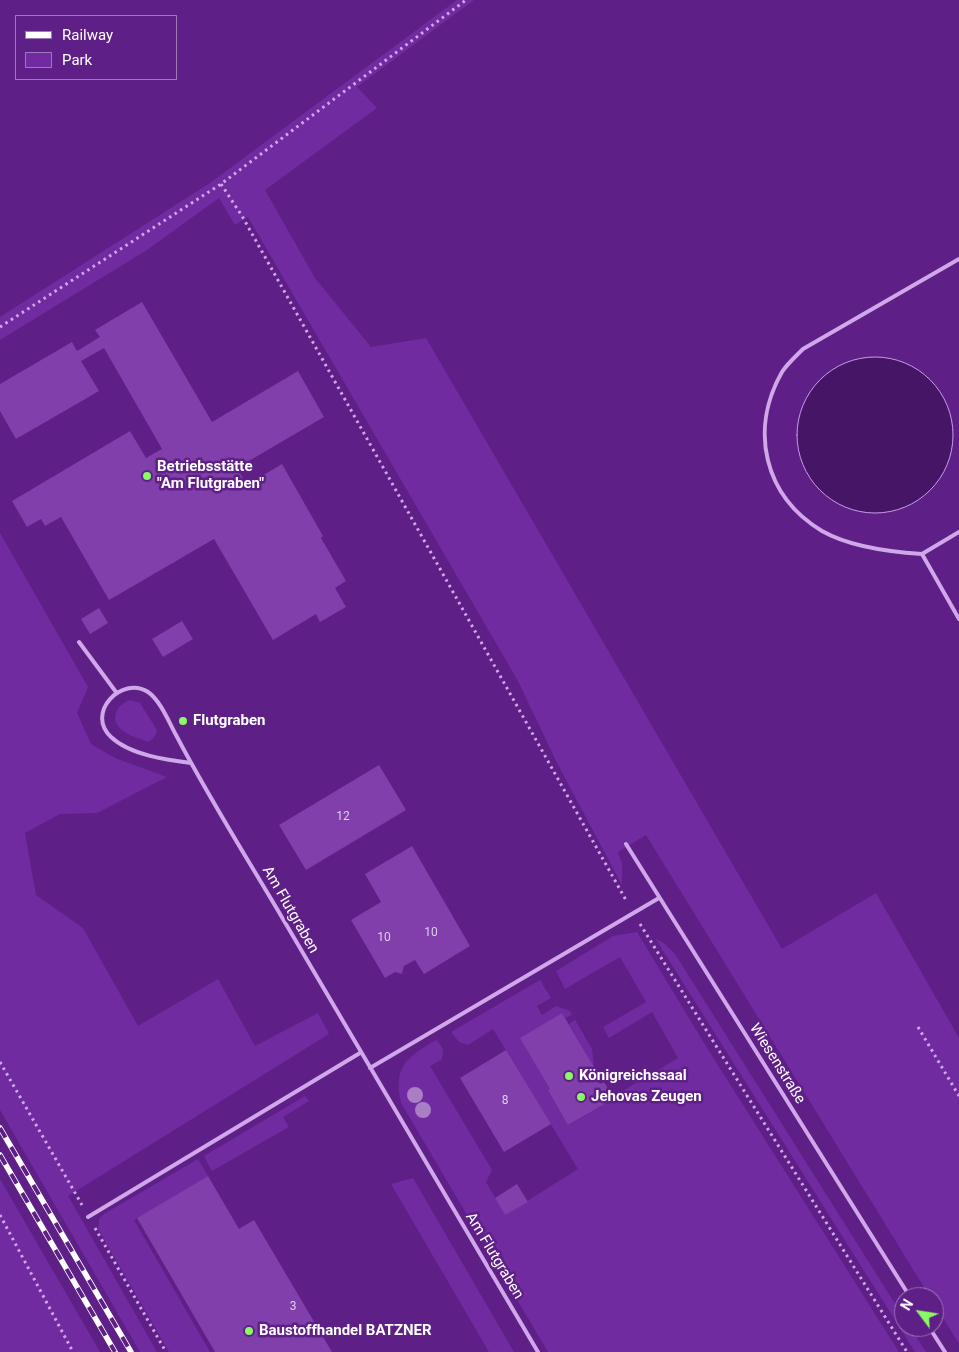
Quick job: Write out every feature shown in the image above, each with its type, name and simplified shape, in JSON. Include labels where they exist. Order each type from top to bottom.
[{"type":"lane","points":[[959,259],[803,349],[783,370],[770,397],[764,424],[764,447],[770,471],[778,489],[790,505],[806,520],[824,532],[847,541],[892,552],[922,554],[959,532]]},
{"type":"lane","points":[[922,554],[959,619]]},
{"type":"lane","points":[[79,642],[105,680],[116,692],[108,700],[103,712],[104,726],[111,737],[133,750],[159,759],[191,763]]},
{"type":"lane","name":"Am Flutgraben","points":[[116,692],[135,688],[148,692],[162,709],[191,763],[360,1053],[538,1352]]},
{"type":"lane","name":"Wiesenstraße","points":[[626,844],[904,1287]]},
{"type":"lane","points":[[370,1068],[659,898]]},
{"type":"lane","points":[[88,1217],[360,1053]]},
{"type":"lane","points":[[935,1337],[945,1352]]},
{"type":"path","points":[[0,327],[221,184],[466,0]]},
{"type":"path","points":[[221,184],[242,216],[633,914],[907,1352]]},
{"type":"path","points":[[918,1026],[959,1096]]},
{"type":"path","points":[[0,1062],[166,1352]]},
{"type":"path","points":[[0,1215],[73,1352]]},
{"type":"green space","points":[[457,0],[474,0],[357,87],[377,108],[265,190],[315,278],[371,347],[426,338],[782,949],[876,893],[959,1038],[959,1344],[944,1319],[944,1287],[924,1287],[646,835],[618,852],[622,864],[622,885],[557,763],[518,681],[248,217],[235,225],[219,198],[147,250],[0,340],[0,317],[210,183]]},
{"type":"green space","points":[[0,533],[88,687],[77,713],[91,744],[115,758],[167,777],[97,813],[60,814],[25,833],[36,895],[83,928],[138,1026],[218,979],[255,1046],[318,1013],[329,1034],[68,1196],[157,1352],[140,1352],[0,1110]]},
{"type":"green space","points":[[130,700],[140,703],[157,730],[154,738],[147,742],[125,732],[116,722],[115,717],[118,709]]},
{"type":"green space","points":[[637,932],[704,1043],[899,1352],[548,1352],[401,1103],[399,1080],[401,1071],[410,1058],[436,1040],[442,1047],[443,1054],[441,1060],[430,1066],[492,1170],[486,1182],[505,1215],[578,1169],[493,1029],[468,1045],[459,1042],[451,1032],[540,980],[551,998],[537,1006],[542,1015],[556,1006],[570,1011],[572,1015],[565,1018],[562,1013],[521,1038],[569,1125],[678,1058],[652,1012],[609,1038],[603,1027],[646,1002],[620,957],[565,989],[556,971],[613,936]]},
{"type":"green space","points":[[655,938],[665,944],[675,954],[894,1302],[894,1319]]},
{"type":"green space","points":[[575,1020],[592,1049],[594,1067],[569,1024]]},
{"type":"green space","points":[[305,1096],[309,1101],[283,1117],[289,1127],[212,1171],[204,1156]]},
{"type":"green space","points":[[198,1159],[208,1176],[134,1220],[210,1352],[169,1352],[98,1229],[99,1219],[104,1214]]},
{"type":"green space","points":[[413,1178],[514,1352],[489,1352],[391,1184]]},
{"type":"green space","points":[[0,1179],[100,1352],[0,1352]]},
{"type":"green space","points":[[906,1337],[916,1337],[926,1352],[915,1352]]},
{"type":"shaded area","points":[[867,357],[883,357],[898,360],[912,366],[925,374],[936,385],[950,412],[953,435],[952,450],[944,472],[936,485],[925,496],[898,510],[883,513],[867,513],[852,510],[838,504],[825,496],[814,485],[800,458],[797,443],[797,427],[800,412],[806,398],[814,385],[825,374],[852,360]]},
{"type":"building","name":"Betriebsstätte \"Am Flutgraben\"","points":[[142,302],[212,422],[298,371],[324,417],[237,468],[247,485],[282,464],[346,581],[335,588],[346,607],[320,622],[316,614],[273,640],[214,539],[109,600],[61,517],[45,526],[41,519],[27,527],[12,501],[130,431],[146,458],[162,449],[104,348],[81,361],[99,391],[16,439],[0,411],[0,384],[72,342],[77,351],[100,337],[95,330]]},
{"type":"building","points":[[99,608],[108,623],[90,634],[81,619]]},
{"type":"building","points":[[182,621],[193,639],[163,657],[152,639]]},
{"type":"building","points":[[379,765],[406,810],[306,870],[279,825]]},
{"type":"building","points":[[412,846],[470,946],[424,974],[415,960],[404,966],[402,974],[395,972],[385,978],[351,920],[381,902],[365,874]]},
{"type":"building","name":"Königreichssaal","points":[[562,1013],[594,1067],[591,1069],[600,1084],[604,1082],[610,1092],[606,1094],[610,1101],[568,1125],[548,1090],[550,1089],[520,1038]]},
{"type":"building","points":[[506,1050],[551,1124],[504,1152],[460,1078]]},
{"type":"building","points":[[208,1176],[239,1229],[254,1220],[332,1352],[215,1352],[137,1218]]},
{"type":"building","points":[[517,1184],[528,1202],[505,1215],[495,1198]]},
{"type":"railway","points":[[0,1128],[131,1352]]},
{"type":"railway","points":[[0,1155],[115,1352]]},
{"type":"place","name":"Betriebsstätte \"Am Flutgraben\"","points":[[147,476]]},
{"type":"place","name":"Flutgraben","points":[[183,721]]},
{"type":"place","name":"Königreichssaal","points":[[569,1076]]},
{"type":"place","name":"Jehovas Zeugen","points":[[581,1097]]},
{"type":"place","name":"Baustoffhandel BATZNER","points":[[249,1331]]}]
